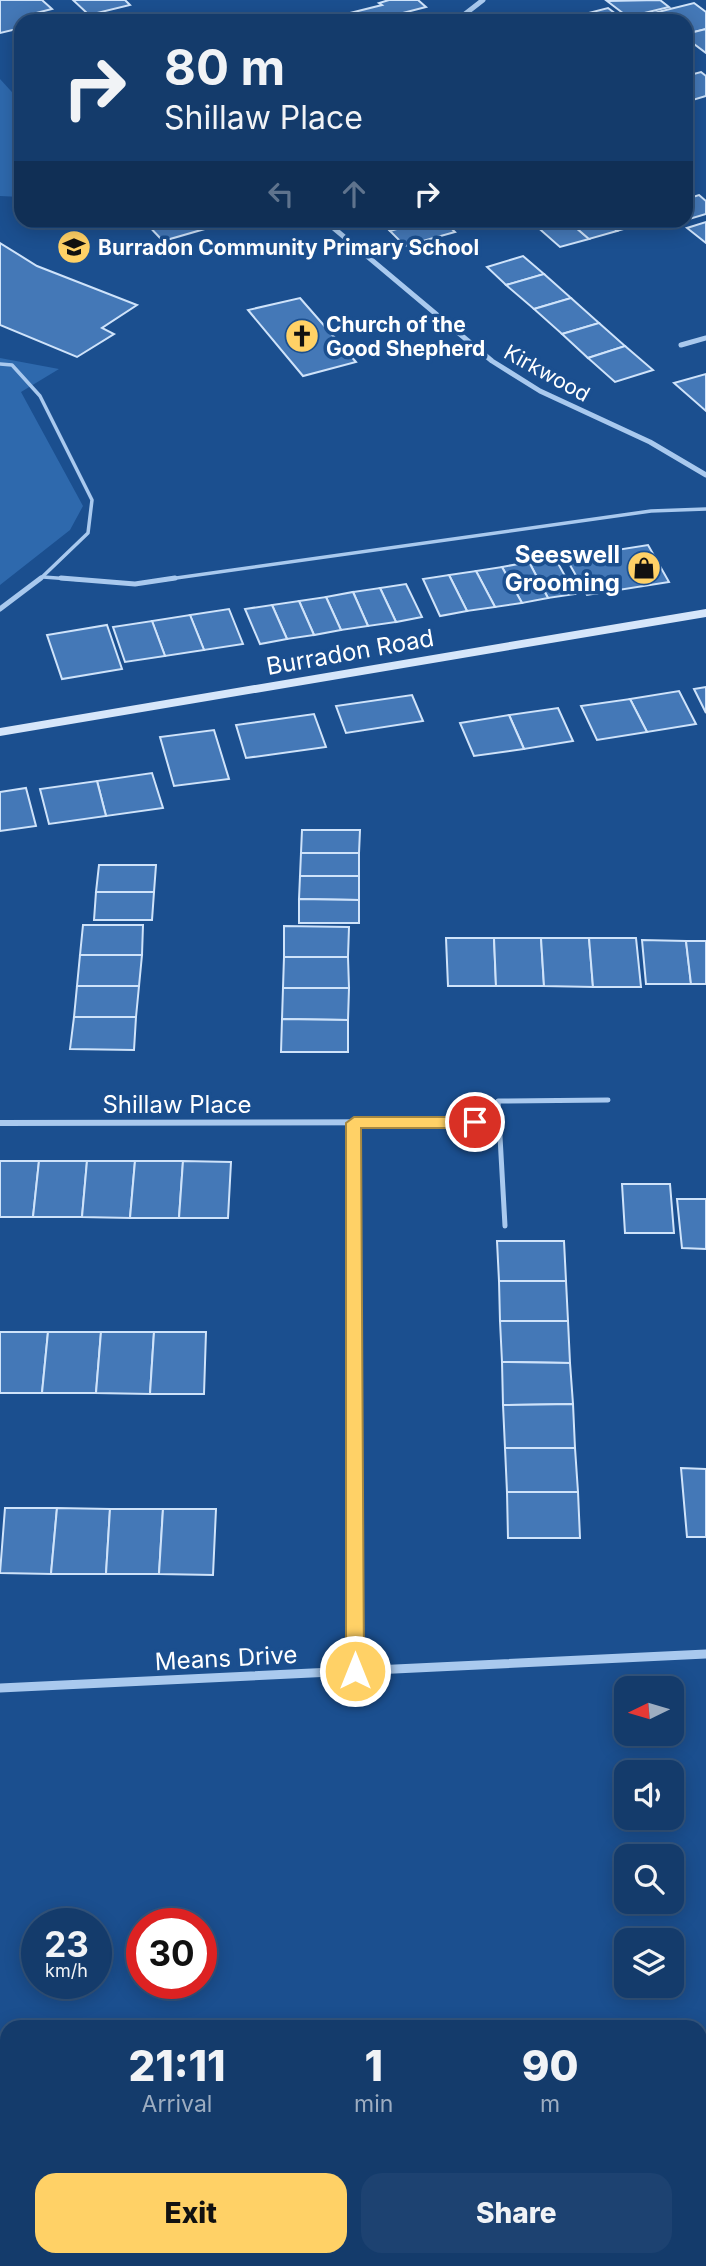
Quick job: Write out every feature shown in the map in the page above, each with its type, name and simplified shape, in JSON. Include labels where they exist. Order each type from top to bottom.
[{"type":"main road","name":"Burradon Road","points":[[0,732],[706,613]]},
{"type":"street","points":[[465,14],[483,0]]},
{"type":"street","name":"Kirkwood","points":[[334,228],[492,361],[540,391],[650,442],[706,475]]},
{"type":"street","points":[[681,345],[706,338]]},
{"type":"street","name":"Shillaw Place","points":[[0,1124],[500,1122]]},
{"type":"street","points":[[354,1123],[355,1671]]},
{"type":"street","name":"Means Drive","points":[[0,1688],[706,1654]]},
{"type":"lane","points":[[0,363],[12,365],[40,396],[92,500],[88,533],[43,577],[0,609]]},
{"type":"lane","points":[[43,577],[135,584],[638,512],[706,509]]},
{"type":"lane","points":[[505,1226],[498,1101],[608,1101]]},
{"type":"shaded area","points":[[0,79],[14,94],[14,197],[0,196]]},
{"type":"shaded area","points":[[0,358],[59,369],[21,392],[83,506],[70,530],[0,585]]},
{"type":"building","points":[[0,0],[42,0],[52,9],[32,14],[14,14],[14,30],[0,33]]},
{"type":"building","points":[[73,0],[125,0],[130,5],[93,14],[88,14]]},
{"type":"building","points":[[389,0],[418,0],[426,7],[399,14],[346,14],[382,5],[379,3]]},
{"type":"building","points":[[660,0],[669,7],[640,14],[624,14],[607,1]]},
{"type":"building","points":[[694,3],[706,12],[706,29],[693,32],[693,14],[654,13]]},
{"type":"building","points":[[608,8],[616,14],[585,14]]},
{"type":"building","points":[[706,29],[706,53],[693,43],[693,32]]},
{"type":"building","points":[[701,72],[706,76],[706,96],[693,100],[693,74]]},
{"type":"building","points":[[699,195],[706,201],[706,214],[693,218],[693,197]]},
{"type":"building","points":[[706,222],[706,243],[687,228]]},
{"type":"building","points":[[151,228],[208,228],[163,241]]},
{"type":"building","points":[[400,228],[451,228],[455,232],[405,246],[390,231]]},
{"type":"building","points":[[538,228],[576,228],[589,239],[560,247]]},
{"type":"building","points":[[576,228],[614,228],[617,231],[589,239]]},
{"type":"building","points":[[0,243],[37,266],[137,305],[102,328],[114,334],[77,357],[0,325]]},
{"type":"building","points":[[523,256],[544,274],[506,285],[487,267]]},
{"type":"building","points":[[544,274],[571,298],[534,309],[506,285]]},
{"type":"building","name":"Church of the Good Shepherd","points":[[300,298],[356,362],[303,376],[248,310]]},
{"type":"building","points":[[571,298],[599,323],[562,334],[534,309]]},
{"type":"building","points":[[599,323],[625,346],[588,358],[562,334]]},
{"type":"building","points":[[625,346],[653,370],[615,382],[588,358]]},
{"type":"building","points":[[706,374],[706,411],[674,383]]},
{"type":"building","points":[[648,545],[669,582],[587,595],[566,558]]},
{"type":"building","points":[[555,558],[575,594],[548,598],[529,562]]},
{"type":"building","points":[[529,562],[548,598],[522,603],[502,567]]},
{"type":"building","points":[[502,567],[522,603],[495,607],[476,571]]},
{"type":"building","points":[[476,571],[495,607],[467,611],[449,575]]},
{"type":"building","points":[[449,575],[467,611],[440,616],[423,579]]},
{"type":"building","points":[[406,584],[422,617],[396,622],[380,588]]},
{"type":"building","points":[[380,588],[396,622],[368,626],[353,592]]},
{"type":"building","points":[[353,592],[368,626],[341,630],[326,597]]},
{"type":"building","points":[[326,597],[341,630],[314,635],[299,601]]},
{"type":"building","points":[[299,601],[314,635],[287,639],[272,605]]},
{"type":"building","points":[[272,605],[287,639],[260,644],[245,609]]},
{"type":"building","points":[[229,609],[243,644],[204,650],[190,615]]},
{"type":"building","points":[[190,615],[204,650],[165,656],[152,621]]},
{"type":"building","points":[[152,621],[165,656],[125,662],[113,627]]},
{"type":"building","points":[[107,625],[122,669],[62,679],[47,635]]},
{"type":"building","points":[[706,687],[706,713],[694,689]]},
{"type":"building","points":[[679,691],[696,724],[647,732],[630,699]]},
{"type":"building","points":[[412,695],[423,721],[346,733],[336,706]]},
{"type":"building","points":[[630,699],[647,732],[597,740],[581,706]]},
{"type":"building","points":[[558,708],[573,741],[524,749],[509,715]]},
{"type":"building","points":[[314,714],[326,747],[246,758],[236,725]]},
{"type":"building","points":[[509,715],[524,749],[474,756],[460,723]]},
{"type":"building","points":[[214,730],[229,779],[174,786],[160,737]]},
{"type":"building","points":[[152,773],[163,808],[106,816],[97,781]]},
{"type":"building","points":[[97,781],[106,816],[49,824],[40,789]]},
{"type":"building","points":[[26,788],[36,826],[0,831],[0,792]]},
{"type":"building","points":[[302,830],[360,830],[359,853],[301,853]]},
{"type":"building","points":[[301,853],[359,853],[359,876],[300,876]]},
{"type":"building","points":[[99,865],[156,865],[154,892],[96,892]]},
{"type":"building","points":[[300,876],[359,876],[359,900],[299,899]]},
{"type":"building","points":[[96,892],[154,892],[152,920],[94,920]]},
{"type":"building","points":[[299,899],[359,900],[359,923],[299,923]]},
{"type":"building","points":[[83,925],[143,925],[142,955],[80,955]]},
{"type":"building","points":[[284,926],[349,927],[348,957],[284,957]]},
{"type":"building","points":[[446,938],[494,938],[496,986],[448,986]]},
{"type":"building","points":[[494,938],[541,938],[544,986],[496,986]]},
{"type":"building","points":[[541,938],[589,938],[593,987],[544,986]]},
{"type":"building","points":[[589,938],[636,938],[641,987],[593,987]]},
{"type":"building","points":[[642,940],[686,941],[691,984],[646,984]]},
{"type":"building","points":[[686,941],[706,941],[706,984],[691,984]]},
{"type":"building","points":[[80,955],[142,955],[139,986],[77,986]]},
{"type":"building","points":[[284,957],[348,957],[349,988],[283,988]]},
{"type":"building","points":[[77,986],[139,986],[136,1017],[74,1017]]},
{"type":"building","points":[[283,988],[349,988],[348,1020],[282,1019]]},
{"type":"building","points":[[74,1017],[136,1017],[134,1050],[70,1049]]},
{"type":"building","points":[[282,1019],[348,1020],[348,1052],[281,1052]]},
{"type":"building","points":[[0,1161],[39,1161],[33,1217],[0,1217]]},
{"type":"building","points":[[39,1161],[87,1161],[82,1217],[33,1217]]},
{"type":"building","points":[[87,1161],[135,1161],[130,1218],[82,1217]]},
{"type":"building","points":[[135,1161],[183,1161],[179,1218],[130,1218]]},
{"type":"building","points":[[183,1161],[231,1162],[228,1218],[179,1218]]},
{"type":"building","points":[[622,1184],[670,1184],[674,1233],[625,1233]]},
{"type":"building","points":[[677,1199],[706,1199],[706,1249],[682,1248]]},
{"type":"building","points":[[497,1241],[564,1241],[566,1281],[499,1281]]},
{"type":"building","points":[[499,1281],[566,1281],[568,1321],[500,1321]]},
{"type":"building","points":[[500,1321],[568,1321],[570,1363],[502,1362]]},
{"type":"building","points":[[0,1332],[48,1332],[42,1393],[0,1393]]},
{"type":"building","points":[[48,1332],[101,1332],[96,1393],[42,1393]]},
{"type":"building","points":[[101,1332],[154,1332],[150,1394],[96,1393]]},
{"type":"building","points":[[154,1332],[206,1332],[204,1394],[150,1394]]},
{"type":"building","points":[[502,1362],[570,1363],[573,1404],[503,1405]]},
{"type":"building","points":[[573,1404],[575,1448],[505,1448],[503,1405]]},
{"type":"building","points":[[505,1448],[575,1448],[578,1492],[507,1492]]},
{"type":"building","points":[[681,1468],[706,1469],[706,1537],[687,1537]]},
{"type":"building","points":[[507,1492],[578,1492],[580,1538],[508,1538]]},
{"type":"building","points":[[5,1508],[57,1508],[51,1574],[0,1573]]},
{"type":"building","points":[[57,1508],[110,1509],[106,1574],[51,1574]]},
{"type":"building","points":[[110,1509],[163,1509],[159,1574],[106,1574]]},
{"type":"building","points":[[163,1509],[216,1509],[213,1575],[159,1574]]},
{"type":"place","name":"Burradon Community Primary School","points":[[74,247]]},
{"type":"place","name":"Church of the Good Shepherd","points":[[302,336]]},
{"type":"place","name":"Seeswell Grooming","points":[[644,568]]},
{"type":"route","points":[[355,1671],[354,1123],[475,1122]]}]
